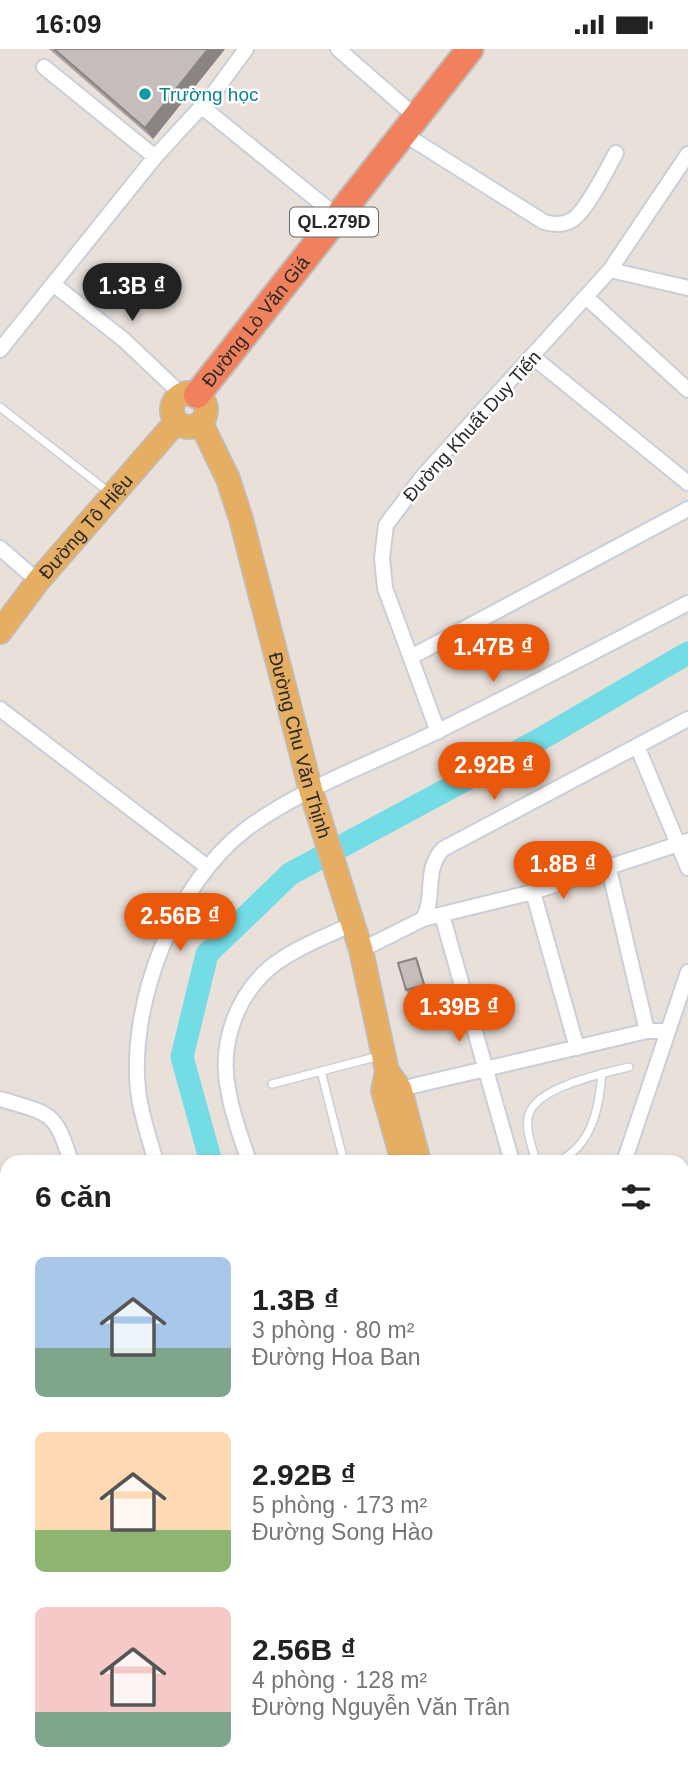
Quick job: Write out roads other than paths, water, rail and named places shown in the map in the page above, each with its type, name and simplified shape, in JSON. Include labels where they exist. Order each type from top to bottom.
[{"type":"highway","name":"Đường Lò Văn Giá","points":[[189,395],[338,217],[470,49]]},
{"type":"main road","points":[[189,395],[206,408],[201,423],[188,427],[176,422],[172,407],[189,395]]},
{"type":"main road","name":"Đường Tô Hiệu","points":[[0,632],[38,581],[176,422]]},
{"type":"main road","name":"Đường Chu Văn Thịnh","points":[[201,423],[228,479],[241,519],[313,797],[361,950],[390,1072],[417,1155]]},
{"type":"main road","name":"Đường Chu Văn Thịnh","points":[[390,1072],[383,1091],[401,1155]]},
{"type":"street","points":[[0,351],[155,157],[201,106],[246,49]]},
{"type":"street","points":[[338,49],[410,125],[544,222],[565,223],[576,217],[616,153]]},
{"type":"street","points":[[44,68],[155,157]]},
{"type":"street","points":[[201,106],[338,217]]},
{"type":"street","name":"Đường Khuất Duy Tiến","points":[[438,732],[385,589],[382,558],[386,525],[424,476],[610,270],[688,154]]},
{"type":"street","points":[[610,270],[688,288]]},
{"type":"street","points":[[53,284],[124,339],[189,395]]},
{"type":"street","points":[[586,297],[688,390]]},
{"type":"street","points":[[533,357],[688,483]]},
{"type":"street","points":[[411,657],[688,509]]},
{"type":"street","points":[[0,548],[38,581]]},
{"type":"street","points":[[153,1155],[138,1090],[143,1021],[164,944],[186,897],[206,866],[246,830],[688,603]]},
{"type":"street","points":[[0,709],[206,866]]},
{"type":"street","points":[[423,919],[430,900],[432,866],[443,849],[688,719]]},
{"type":"street","points":[[637,746],[684,843],[688,868]]},
{"type":"street","points":[[361,950],[423,919],[533,892],[684,843]]},
{"type":"street","points":[[609,869],[647,1031]]},
{"type":"street","points":[[533,892],[577,1048]]},
{"type":"street","points":[[442,915],[510,1155]]},
{"type":"street","points":[[247,1155],[228,1093],[226,1068],[227,1039],[236,1018],[249,991],[265,972],[326,936],[353,924]]},
{"type":"street","points":[[626,1155],[688,972]]},
{"type":"street","points":[[390,1072],[485,1071],[647,1031],[666,1031]]},
{"type":"street","points":[[0,1099],[52,1117],[61,1129],[69,1155]]},
{"type":"lane","points":[[0,407],[113,495]]},
{"type":"lane","points":[[534,1155],[527,1123],[530,1111],[538,1099],[602,1073],[629,1067]]},
{"type":"lane","points":[[272,1084],[321,1071],[390,1072]]},
{"type":"lane","points":[[321,1071],[342,1155]]},
{"type":"lane","points":[[570,1155],[579,1150],[586,1139],[601,1092],[602,1073]]},
{"type":"waterway","points":[[209,1155],[182,1057],[207,954],[290,874],[539,740],[688,653]]},
{"type":"place","name":"Trường học","points":[[145,94]]}]
